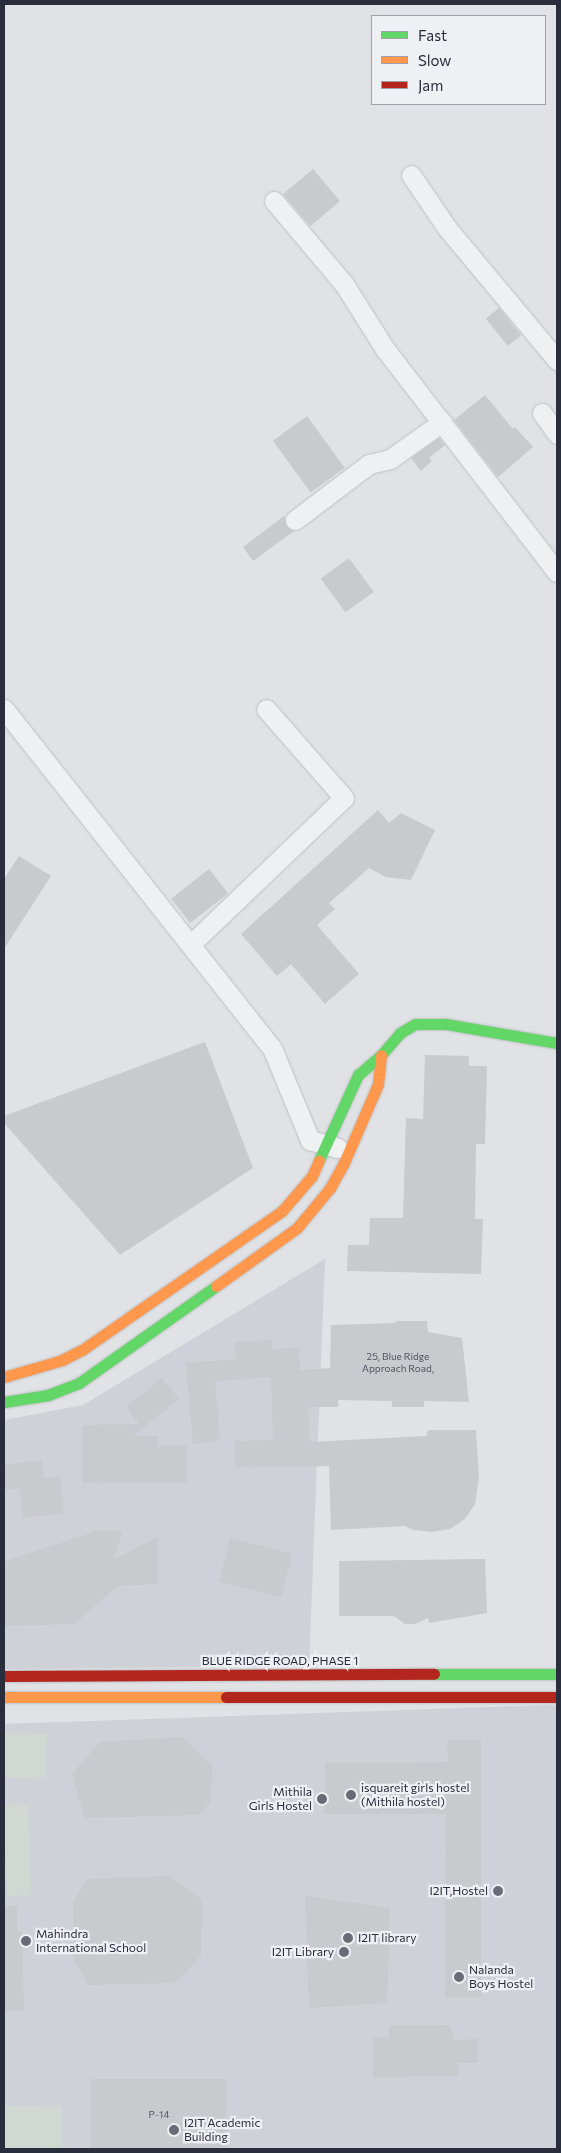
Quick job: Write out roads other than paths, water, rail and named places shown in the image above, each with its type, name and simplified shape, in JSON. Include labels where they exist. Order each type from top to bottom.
[{"type":"street","points":[[411,175],[447,228],[557,360]]},
{"type":"street","points":[[274,201],[344,284],[384,349],[557,572]]},
{"type":"street","points":[[542,414],[557,434]]},
{"type":"street","points":[[295,520],[369,464],[390,459],[442,422]]},
{"type":"street","points":[[4,709],[272,1048],[310,1140],[349,1150]]},
{"type":"street","points":[[190,944],[344,798],[266,710]]},
{"type":"street","points":[[4,1377],[62,1360],[82,1350],[265,1224],[294,1198],[312,1176],[358,1075],[381,1055],[400,1033],[416,1024],[446,1024],[557,1043]]},
{"type":"street","points":[[4,1402],[48,1395],[79,1383],[297,1228],[330,1188],[349,1150],[378,1084],[381,1055]]},
{"type":"street","name":"BLUE RIDGE ROAD, PHASE 1","points":[[4,1676],[557,1674]]},
{"type":"street","points":[[4,1697],[557,1697]]},
{"type":"place","name":"isquareit girls hostel (Mithila hostel)","points":[[351,1795]]},
{"type":"place","name":"Mithila Girls Hostel","points":[[322,1799]]},
{"type":"place","name":"I2IT,Hostel","points":[[498,1891]]},
{"type":"place","name":"I2IT library","points":[[348,1938]]},
{"type":"place","name":"Mahindra International School","points":[[26,1941]]},
{"type":"place","name":"I2IT Library","points":[[344,1952]]},
{"type":"place","name":"Nalanda Boys Hostel","points":[[459,1977]]},
{"type":"place","name":"I2IT Academic Building","points":[[174,2130]]}]
